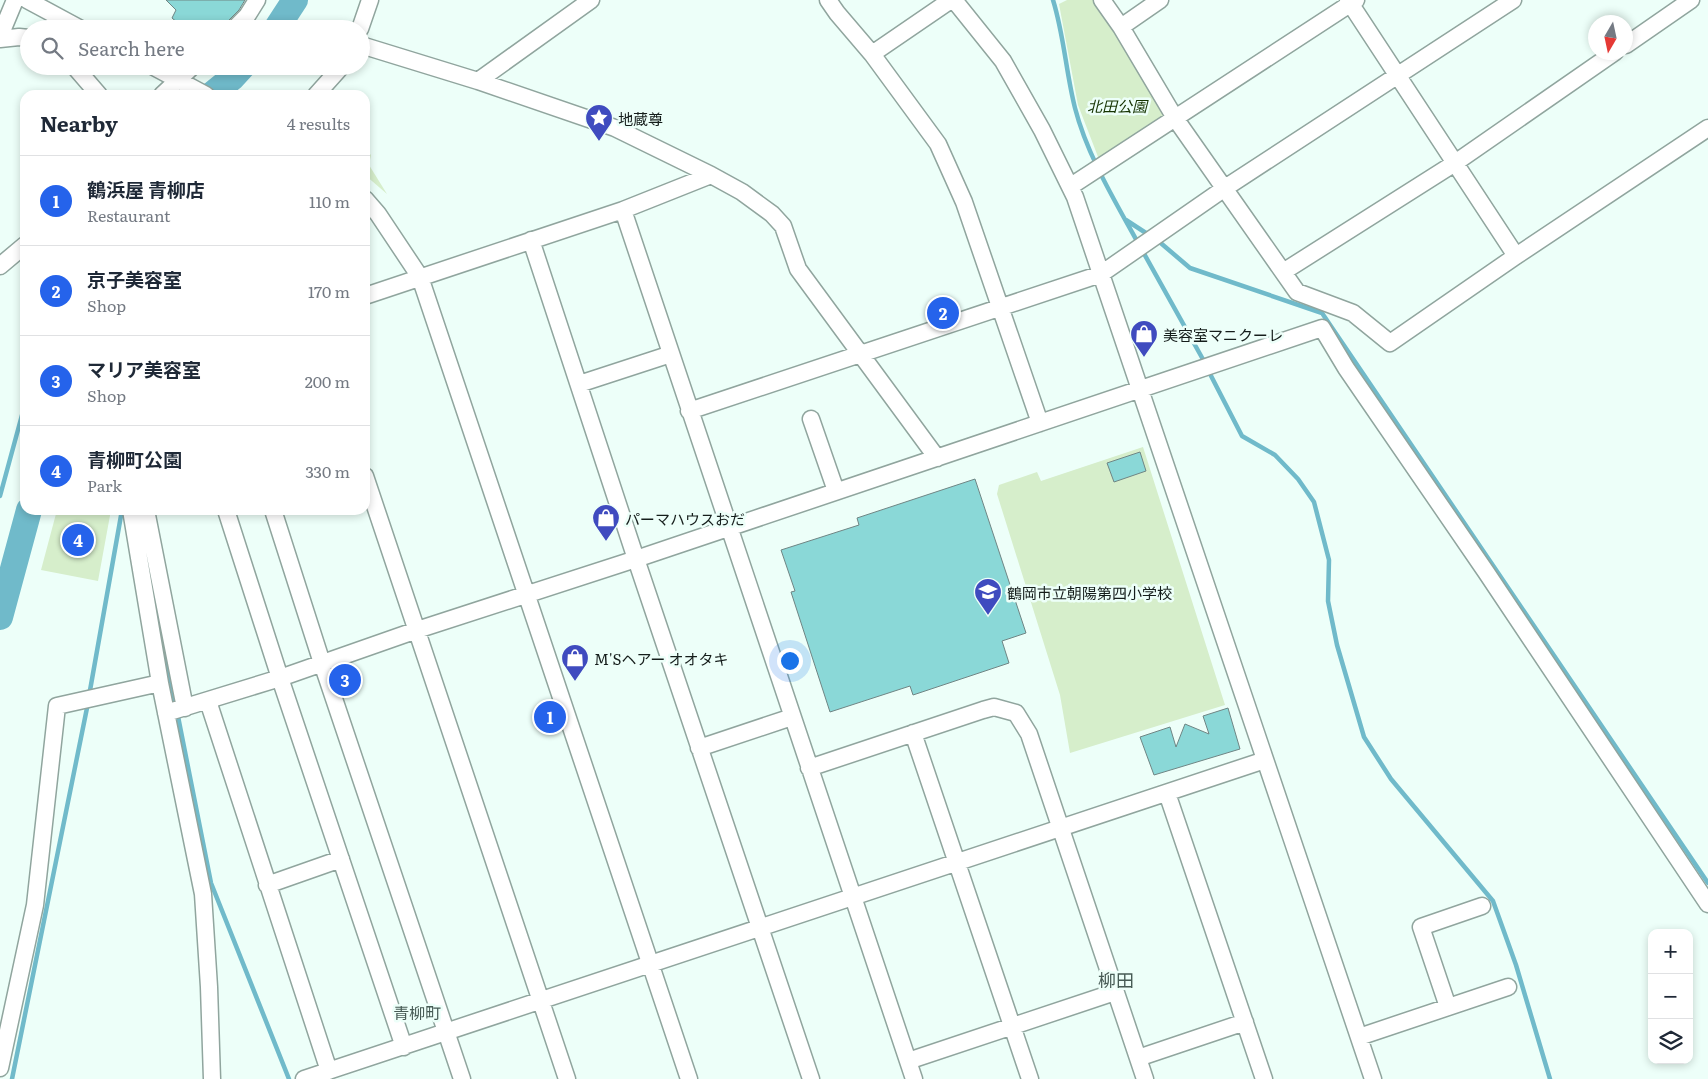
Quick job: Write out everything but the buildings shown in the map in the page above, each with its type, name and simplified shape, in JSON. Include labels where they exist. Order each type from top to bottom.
[{"type":"street","points":[[15,0],[0,38],[20,37]]},
{"type":"street","points":[[27,0],[64,20]]},
{"type":"street","points":[[243,20],[257,0]]},
{"type":"street","points":[[363,20],[370,0]]},
{"type":"street","points":[[478,81],[591,0]]},
{"type":"street","points":[[828,0],[837,14],[872,54],[938,144],[964,202],[1040,423]]},
{"type":"street","points":[[872,54],[952,0],[1003,61],[1071,186],[1373,1079]]},
{"type":"street","points":[[1102,0],[1121,26],[1175,118],[1297,292],[1353,313],[1390,343],[1516,256],[1708,128]]},
{"type":"street","points":[[1121,26],[1160,0]]},
{"type":"street","points":[[689,411],[1101,274],[1225,188],[1513,0]]},
{"type":"street","points":[[1633,40],[1691,0]]},
{"type":"street","points":[[1071,186],[1351,1],[1397,76],[1516,256]]},
{"type":"street","points":[[370,48],[478,81],[615,128],[712,175],[742,192],[772,214],[783,226],[798,269],[937,458]]},
{"type":"street","points":[[1283,272],[1455,163],[1603,60]]},
{"type":"street","points":[[82,75],[95,90]]},
{"type":"street","points":[[169,75],[197,90]]},
{"type":"street","points":[[167,90],[183,75]]},
{"type":"street","points":[[320,90],[334,75]]},
{"type":"street","points":[[370,294],[623,210],[712,175]]},
{"type":"street","points":[[370,205],[420,277],[689,1079]]},
{"type":"street","points":[[623,210],[914,1079]]},
{"type":"street","points":[[531,240],[811,1079]]},
{"type":"street","points":[[0,266],[20,249]]},
{"type":"street","points":[[166,713],[280,678],[417,630],[636,559],[1322,328],[1346,368],[1486,572],[1708,904]]},
{"type":"street","points":[[579,384],[670,354]]},
{"type":"street","points":[[811,419],[836,491]]},
{"type":"street","points":[[370,491],[567,1079]]},
{"type":"street","points":[[132,515],[160,682],[203,894],[210,986],[212,1079]]},
{"type":"street","points":[[147,515],[185,708]]},
{"type":"street","points":[[228,515],[280,678],[404,1047]]},
{"type":"street","points":[[275,515],[322,663],[462,1079]]},
{"type":"street","points":[[0,1068],[34,905],[57,706],[160,682]]},
{"type":"street","points":[[208,701],[329,1071]]},
{"type":"street","points":[[809,768],[970,713],[994,707],[1016,713],[1029,734],[1145,1079]]},
{"type":"street","points":[[699,748],[792,717]]},
{"type":"street","points":[[913,733],[1030,1079]]},
{"type":"street","points":[[304,1079],[329,1071],[352,1072],[404,1047],[1265,760]]},
{"type":"street","points":[[1167,792],[1264,1079]]},
{"type":"street","points":[[267,884],[341,859]]},
{"type":"street","points":[[1448,1008],[1421,927],[1482,906]]},
{"type":"street","points":[[1359,1037],[1508,988]]},
{"type":"street","points":[[908,1060],[1115,992]]},
{"type":"street","points":[[1138,1058],[1245,1022]]},
{"type":"green space","name":"北田公園","points":[[1067,0],[1094,0],[1168,117],[1100,162],[1078,105],[1059,4]]},
{"type":"green space","points":[[370,167],[387,194],[370,179]]},
{"type":"green space","points":[[1143,447],[1225,705],[1070,753],[1060,695],[997,494],[999,485],[1037,472],[1041,481]]},
{"type":"green space","points":[[56,515],[110,515],[98,581],[41,570]]},
{"type":"waterway","points":[[282,20],[295,0]]},
{"type":"waterway","points":[[1053,0],[1080,126],[1102,177],[1138,243]]},
{"type":"waterway","points":[[217,90],[235,75]]},
{"type":"waterway","points":[[1126,220],[1149,235]]},
{"type":"waterway","points":[[1156,239],[1190,268],[1322,313],[1708,883]]},
{"type":"waterway","points":[[1142,250],[1205,363]]},
{"type":"waterway","points":[[1208,370],[1242,436],[1275,455],[1298,479],[1314,502],[1329,560],[1328,601],[1337,645],[1364,737],[1391,779],[1493,901],[1516,965],[1550,1079]]},
{"type":"waterway","points":[[0,496],[20,422]]},
{"type":"waterway","points":[[0,617],[28,515]]},
{"type":"waterway","points":[[89,696],[121,515]]},
{"type":"waterway","points":[[150,575],[211,883],[289,1079]]},
{"type":"waterway","points":[[12,1079],[88,703]]},
{"type":"place","name":"地蔵尊","points":[[599,142]]},
{"type":"place","name":"京子美容室","points":[[943,313]]},
{"type":"place","name":"美容室マニクーレ","points":[[1144,358]]},
{"type":"place","name":"青柳町公園","points":[[78,540]]},
{"type":"place","name":"パーマハウスおだ","points":[[606,542]]},
{"type":"place","name":"鶴岡市立朝陽第四小学校","points":[[988,616]]},
{"type":"place","name":"マリア美容室","points":[[345,680]]},
{"type":"place","name":"M'Sヘアー オオタキ","points":[[575,682]]},
{"type":"place","name":"鶴浜屋 青柳店","points":[[550,717]]},
{"type":"district","name":"柳田","points":[[1116,979]]},
{"type":"district","name":"青柳町","points":[[417,1012]]}]
